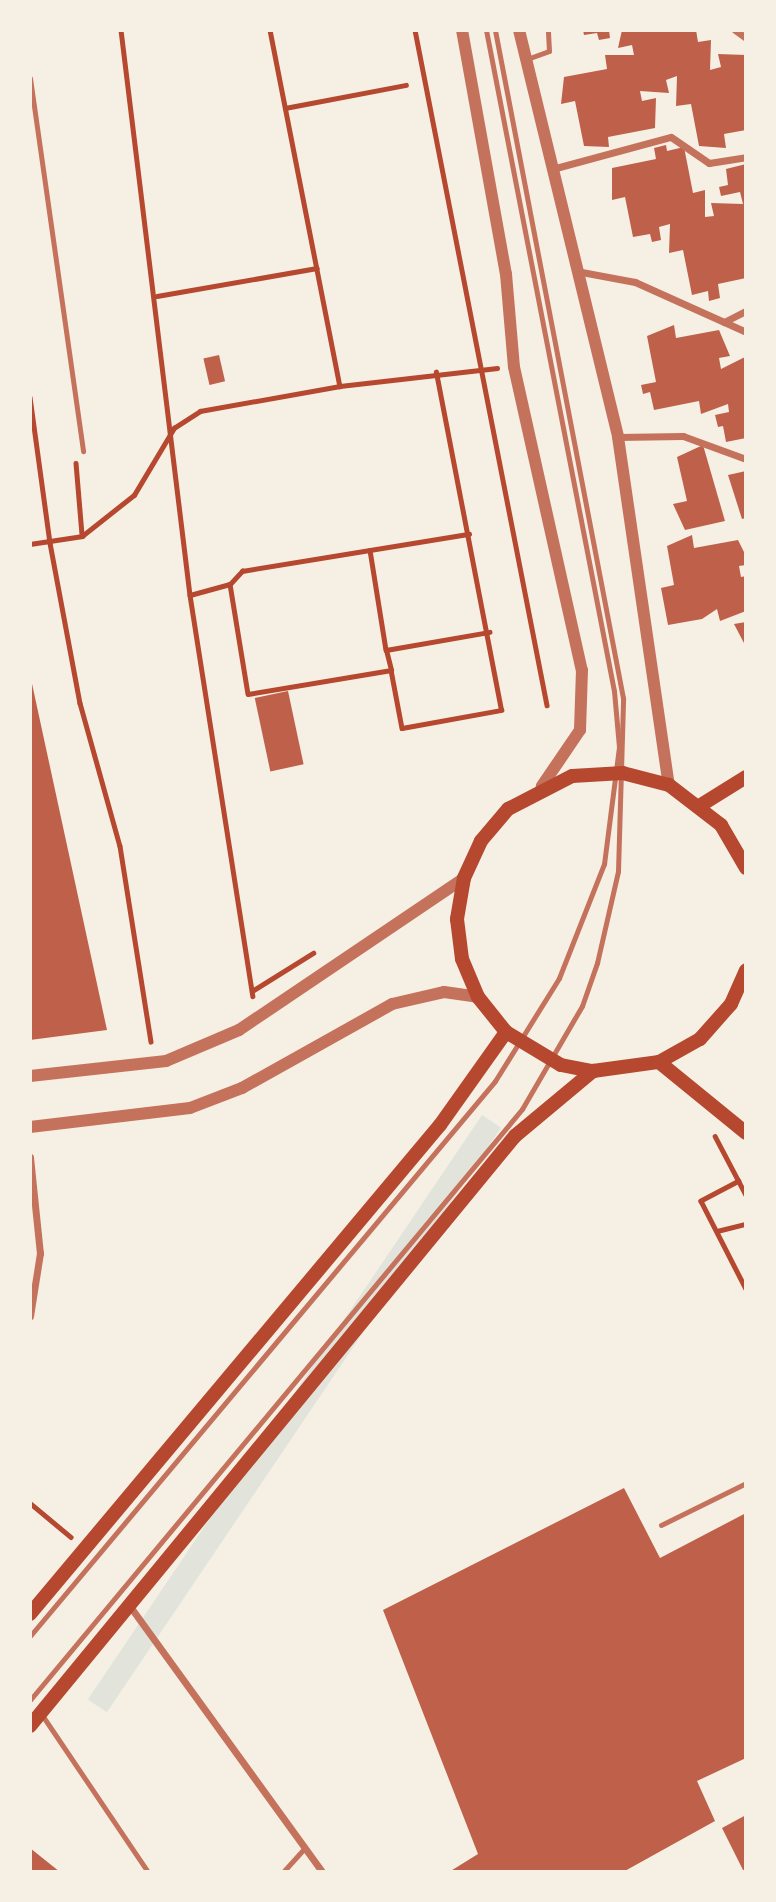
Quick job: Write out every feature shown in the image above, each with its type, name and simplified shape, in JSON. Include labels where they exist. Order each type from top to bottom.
[{"type":"main road","points":[[746,869],[701,805],[669,785],[619,773],[572,776],[542,786],[508,809],[481,841],[464,878],[457,919],[462,959],[478,997],[506,1032],[518,1043],[552,1060],[593,1071],[659,1062],[700,1039],[731,1003],[746,971]]},
{"type":"main road","points":[[701,805],[746,776]]},
{"type":"main road","points":[[30,1615],[440,1125],[506,1032]]},
{"type":"main road","points":[[659,1062],[746,1133]]},
{"type":"main road","points":[[30,1726],[515,1136],[593,1071]]},
{"type":"street","points":[[461,30],[506,275],[514,367],[584,698],[569,756],[542,786]]},
{"type":"street","points":[[519,30],[523,60],[618,437],[669,785]]},
{"type":"street","points":[[736,30],[746,38]]},
{"type":"street","points":[[551,170],[671,137],[709,163],[746,157]]},
{"type":"street","points":[[575,271],[635,282],[746,332]]},
{"type":"street","points":[[724,322],[746,311]]},
{"type":"street","points":[[618,437],[683,436],[746,459]]},
{"type":"street","points":[[30,1076],[154,1063],[257,1018],[464,878]]},
{"type":"street","points":[[30,1127],[190,1108],[242,1088],[392,1004],[444,992],[478,997]]},
{"type":"street","points":[[30,1157],[40,1253],[30,1316]]},
{"type":"street","points":[[128,1605],[303,1850],[322,1872]]},
{"type":"lane","points":[[30,1636],[495,1081],[583,923],[604,864],[619,773],[614,691],[486,30]]},
{"type":"lane","points":[[30,1700],[522,1109],[552,1060],[597,963],[618,872],[623,698],[495,30]]},
{"type":"lane","points":[[523,60],[549,51],[548,30]]},
{"type":"lane","points":[[30,78],[83,451]]},
{"type":"lane","points":[[661,1525],[746,1483]]},
{"type":"lane","points":[[40,1713],[148,1872]]},
{"type":"lane","points":[[283,1872],[303,1850]]},
{"type":"path","points":[[121,30],[174,428],[190,595],[257,1018]]},
{"type":"path","points":[[270,30],[340,386]]},
{"type":"path","points":[[415,30],[547,705]]},
{"type":"path","points":[[285,108],[406,85]]},
{"type":"path","points":[[157,296],[317,268]]},
{"type":"path","points":[[30,544],[82,536],[134,495],[174,428],[200,411],[237,401],[436,372],[514,367]]},
{"type":"path","points":[[370,550],[402,728],[501,710],[489,632],[436,372]]},
{"type":"path","points":[[30,397],[50,543],[80,703],[120,846],[154,1063]]},
{"type":"path","points":[[82,536],[75,464],[83,451]]},
{"type":"path","points":[[190,595],[230,584],[242,571],[469,534]]},
{"type":"path","points":[[230,584],[248,694],[391,670]]},
{"type":"path","points":[[386,650],[489,632]]},
{"type":"path","points":[[713,1132],[746,1195]]},
{"type":"path","points":[[739,1181],[701,1201],[746,1289]]},
{"type":"path","points":[[717,1231],[746,1224]]},
{"type":"path","points":[[737,1271],[746,1267]]},
{"type":"path","points":[[30,1503],[85,1548]]},
{"type":"shaded area","points":[[482,1115],[501,1128],[107,1712],[88,1699]]},
{"type":"building","points":[[583,30],[609,30],[610,38],[599,40],[597,33],[584,35]]},
{"type":"building","points":[[622,30],[696,30],[698,42],[711,40],[710,70],[721,67],[718,54],[746,55],[746,130],[724,134],[726,148],[699,146],[691,104],[676,106],[677,76],[666,80],[669,93],[640,91],[642,101],[656,98],[655,128],[608,137],[609,147],[584,146],[575,101],[561,104],[564,77],[607,69],[605,55],[634,55],[632,45],[618,48]]},
{"type":"building","points":[[666,145],[667,151],[684,147],[693,193],[705,190],[705,217],[714,216],[711,203],[743,204],[740,192],[721,196],[719,187],[728,185],[726,169],[746,164],[746,278],[718,284],[720,298],[709,301],[708,291],[692,295],[683,250],[669,253],[670,224],[659,227],[661,240],[652,242],[650,234],[633,237],[625,197],[612,200],[612,168],[656,159],[654,148]]},
{"type":"building","points":[[674,325],[676,338],[719,330],[730,356],[719,358],[721,369],[745,357],[746,438],[726,442],[723,426],[718,427],[715,415],[729,412],[728,404],[701,414],[699,401],[654,410],[650,392],[643,394],[641,385],[656,382],[647,336]]},
{"type":"building","points":[[219,355],[225,381],[209,385],[203,359]]},
{"type":"building","points":[[703,445],[725,521],[685,530],[673,504],[687,501],[677,457]]},
{"type":"building","points":[[746,471],[746,518],[742,519],[728,475]]},
{"type":"building","points":[[692,535],[694,548],[738,540],[746,556],[746,565],[739,566],[741,577],[746,576],[746,611],[720,621],[717,609],[702,619],[668,625],[661,588],[674,585],[667,546]]},
{"type":"building","points":[[746,622],[746,645],[745,645],[734,624]]},
{"type":"building","points":[[31,679],[107,1030],[30,1040],[31,952]]},
{"type":"building","points":[[288,691],[304,764],[270,771],[255,698]]},
{"type":"building","points":[[624,1488],[660,1558],[746,1513],[746,1758],[697,1781],[715,1821],[623,1872],[449,1872],[478,1854],[383,1610]]},
{"type":"building","points":[[746,1815],[746,1872],[744,1872],[722,1828]]},
{"type":"building","points":[[30,1848],[60,1872],[30,1872]]}]
